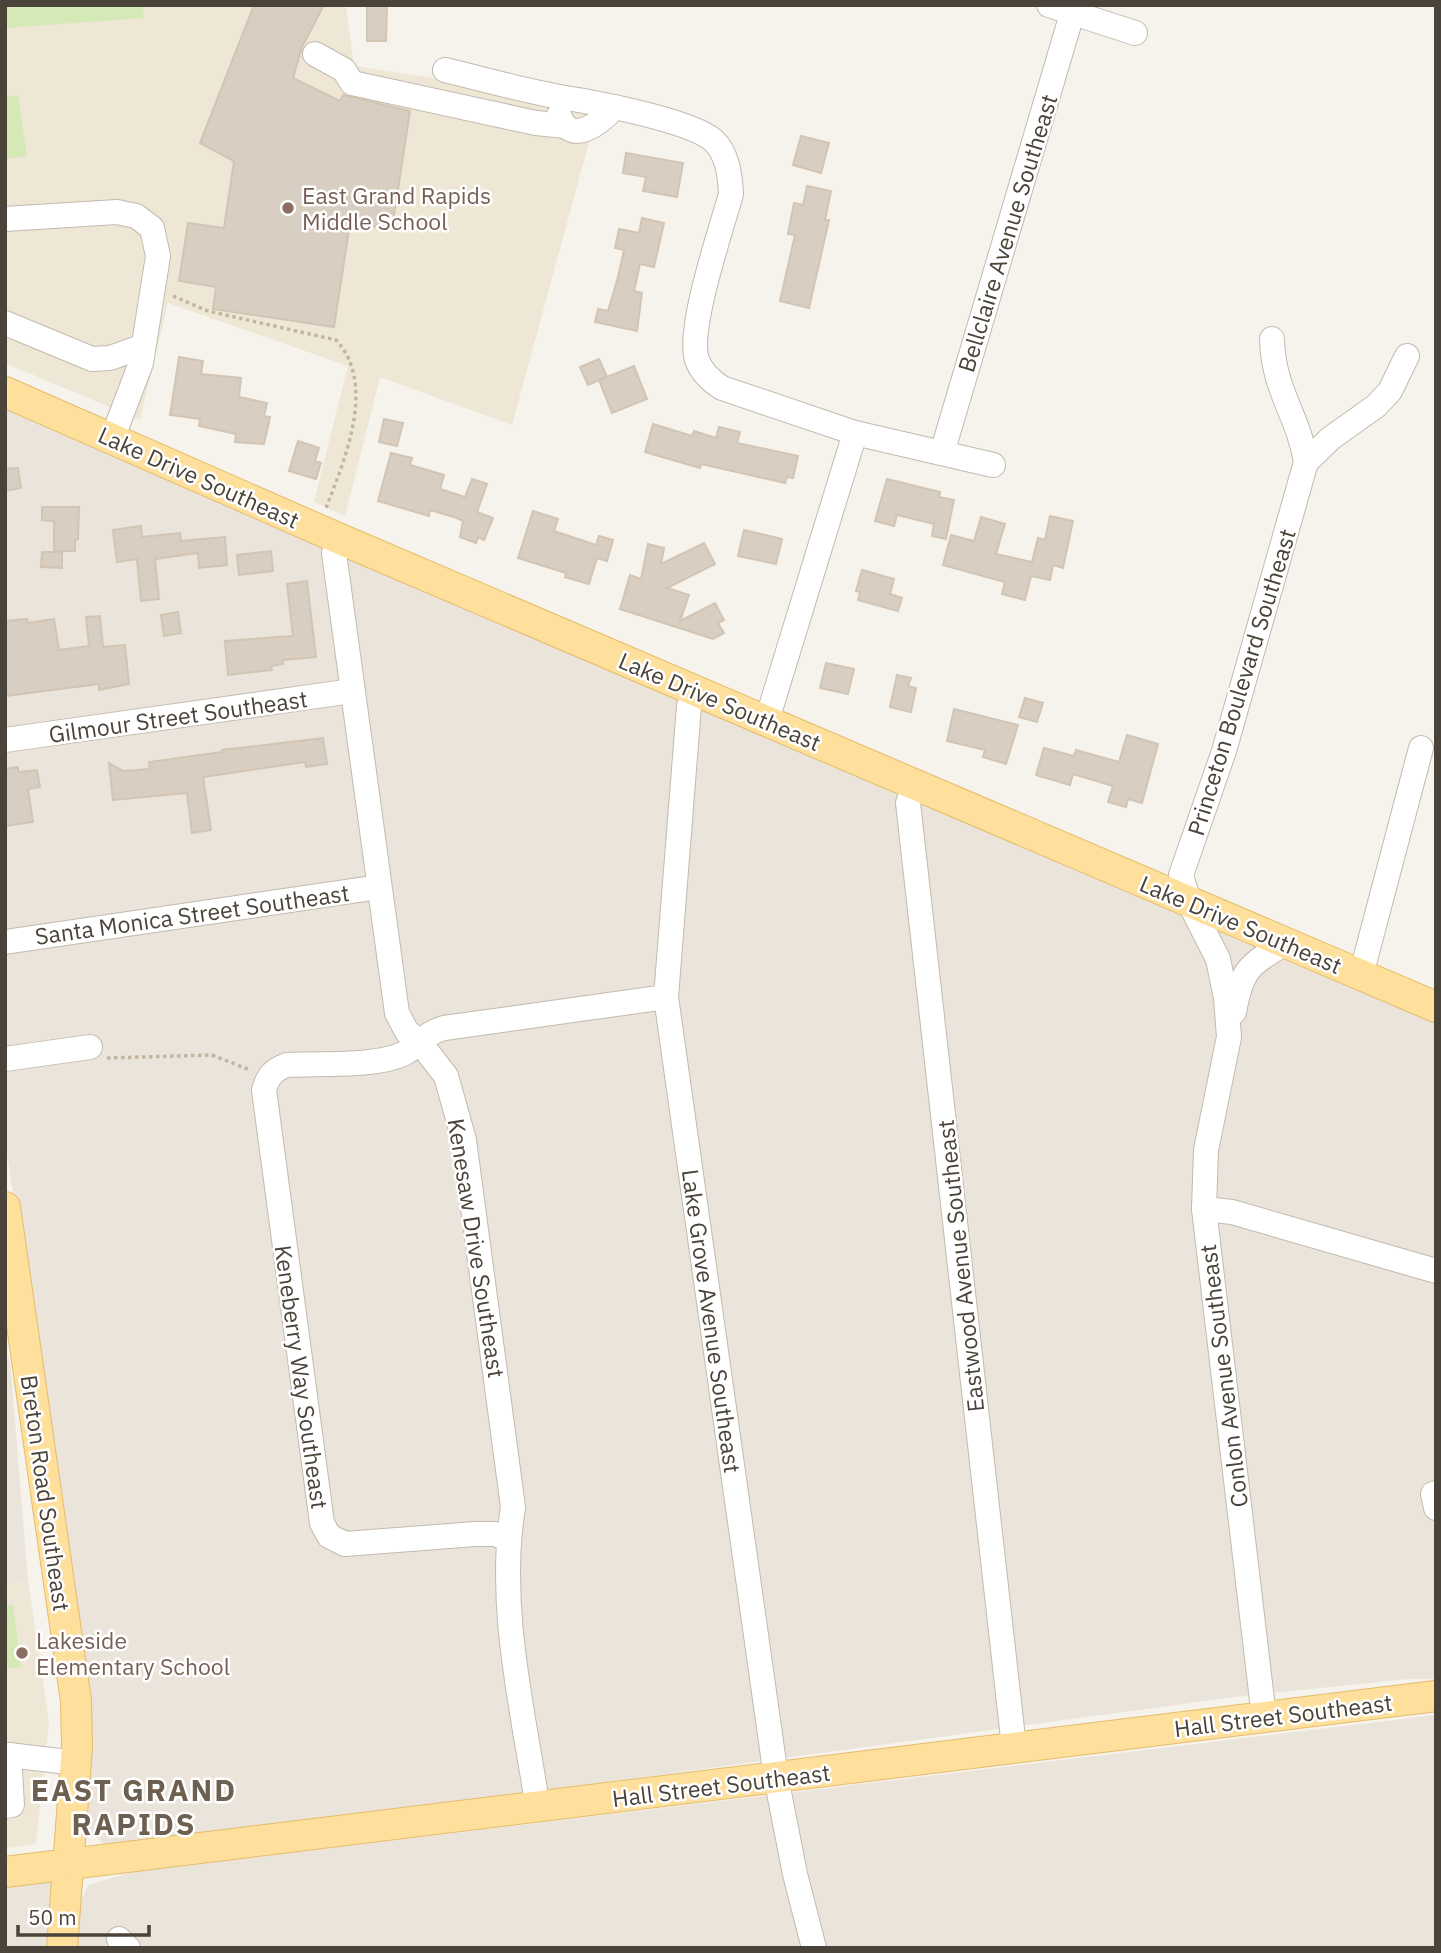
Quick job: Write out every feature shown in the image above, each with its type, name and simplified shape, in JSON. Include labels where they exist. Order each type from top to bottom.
[{"type":"main road","name":"Lake Drive Southeast","points":[[5,392],[340,539],[1436,1007]]},
{"type":"main road","name":"Breton Road Southeast","points":[[5,1207],[15,1344],[76,1701],[76,1763],[62,1948]]},
{"type":"main road","name":"Hall Street Southeast","points":[[5,1872],[538,1809],[1436,1696]]},
{"type":"street","points":[[1049,5],[1135,33]]},
{"type":"street","name":"Bellclaire Avenue Southeast","points":[[942,453],[1072,14]]},
{"type":"street","points":[[315,54],[344,70],[352,83],[574,130],[598,126],[615,107]]},
{"type":"street","points":[[446,69],[559,97],[615,107],[696,131],[713,141],[724,156],[731,194],[695,332],[697,359],[708,379],[722,388],[855,433],[993,465]]},
{"type":"street","points":[[559,97],[560,119],[565,127]]},
{"type":"street","points":[[8,226],[117,212],[136,216],[152,228],[158,256],[141,347],[141,363],[112,439]]},
{"type":"street","points":[[5,323],[92,359],[110,358],[141,347]]},
{"type":"street","name":"Princeton Boulevard Southeast","points":[[1189,902],[1181,875],[1224,751],[1306,462],[1298,426],[1277,386],[1272,365],[1272,339]]},
{"type":"street","points":[[1306,462],[1331,438],[1376,406],[1390,391],[1407,356]]},
{"type":"street","points":[[766,720],[855,433]]},
{"type":"street","name":"Kenesaw Drive Southeast","points":[[340,539],[334,553],[397,1013],[407,1032],[418,1040],[446,1076],[464,1140],[513,1507],[508,1539],[507,1604],[538,1809]]},
{"type":"street","name":"Gilmour Street Southeast","points":[[5,740],[352,691]]},
{"type":"street","name":"Lake Grove Avenue Southeast","points":[[696,691],[689,706],[666,997],[776,1777],[794,1874],[814,1948]]},
{"type":"street","points":[[1361,975],[1421,748]]},
{"type":"street","name":"Eastwood Avenue Southeast","points":[[915,785],[908,803],[1014,1747]]},
{"type":"street","name":"Santa Monica Street Southeast","points":[[5,942],[379,887]]},
{"type":"street","name":"Conlon Avenue Southeast","points":[[1189,902],[1217,959],[1226,998],[1229,1037]]},
{"type":"street","name":"Conlon Avenue Southeast","points":[[1264,1717],[1204,1209],[1206,1150],[1240,980],[1250,967],[1285,943]]},
{"type":"street","points":[[267,1078],[275,1069],[287,1065],[392,1057],[402,1054],[429,1032],[444,1028],[666,997]]},
{"type":"street","points":[[5,1059],[90,1047]]},
{"type":"street","name":"Keneberry Way Southeast","points":[[267,1078],[264,1090],[265,1112],[322,1523],[329,1536],[345,1544],[475,1534],[495,1534],[508,1539]]},
{"type":"street","points":[[1204,1209],[1232,1212],[1436,1271]]},
{"type":"street","points":[[1436,1493],[1433,1494],[1436,1508]]},
{"type":"street","points":[[5,1806],[12,1805],[7,1756],[76,1763]]},
{"type":"path","points":[[163,295],[177,297],[208,311],[337,340],[345,349],[355,371],[357,397],[345,455],[325,510]]},
{"type":"path","points":[[90,1047],[109,1059],[212,1055],[267,1078]]},
{"type":"shaded area","name":"East Grand Rapids Middle School","points":[[5,5],[346,5],[354,66],[427,77],[597,113],[512,425],[380,377],[345,516],[314,502],[348,366],[168,303],[140,420],[5,363]]},
{"type":"shaded area","points":[[5,407],[494,614],[1436,1023],[1436,1679],[1408,1679],[1242,1696],[118,1848],[104,1844],[80,1824],[87,1698],[5,1140]]},
{"type":"shaded area","points":[[5,1359],[10,1359],[28,1581],[5,1584]]},
{"type":"shaded area","name":"Lakeside Elementary School","points":[[28,1581],[49,1722],[36,1844],[5,1848],[5,1584]]},
{"type":"shaded area","points":[[1436,1715],[1436,1948],[74,1948],[78,1906],[89,1885],[131,1872]]},
{"type":"shaded area","points":[[52,1881],[46,1948],[5,1948],[5,1887]]},
{"type":"green space","points":[[5,5],[143,5],[144,18],[5,28]]},
{"type":"green space","points":[[18,95],[27,156],[5,159],[5,97]]},
{"type":"green space","points":[[13,1605],[21,1667],[5,1669],[5,1606]]},
{"type":"building","name":"East Grand Rapids Middle School","points":[[254,5],[324,5],[302,47],[293,78],[340,101],[343,95],[410,111],[392,229],[350,223],[334,327],[213,309],[216,287],[179,281],[188,223],[224,228],[234,161],[200,143]]},
{"type":"building","points":[[367,5],[387,5],[386,41],[367,41]]},
{"type":"building","points":[[801,136],[829,143],[821,173],[793,165]]},
{"type":"building","points":[[626,153],[683,163],[677,197],[643,191],[646,177],[623,173]]},
{"type":"building","points":[[807,186],[831,191],[825,220],[829,220],[809,308],[780,301],[795,235],[788,234],[794,203],[803,205]]},
{"type":"building","points":[[642,218],[664,223],[654,267],[640,264],[634,291],[642,293],[637,331],[595,322],[598,309],[608,311],[618,277],[624,250],[615,248],[619,229],[639,233]]},
{"type":"building","points":[[179,357],[203,361],[201,374],[241,378],[239,397],[267,403],[264,416],[270,417],[264,444],[235,442],[236,434],[199,426],[200,419],[170,415]]},
{"type":"building","points":[[599,359],[607,377],[588,385],[580,367]]},
{"type":"building","points":[[634,366],[647,399],[612,413],[599,380]]},
{"type":"building","points":[[384,419],[403,423],[397,446],[379,442]]},
{"type":"building","points":[[653,424],[692,436],[694,431],[716,438],[719,427],[740,432],[737,443],[798,456],[793,478],[787,477],[785,483],[701,464],[700,468],[645,452]]},
{"type":"building","points":[[298,441],[319,448],[315,461],[321,463],[316,479],[289,471]]},
{"type":"building","points":[[391,453],[412,458],[410,465],[444,475],[440,489],[465,497],[472,479],[487,484],[477,512],[493,518],[484,540],[478,537],[476,543],[460,537],[463,521],[457,518],[430,510],[429,516],[378,501]]},
{"type":"building","points":[[18,468],[21,488],[5,491],[5,469]]},
{"type":"building","points":[[887,479],[940,492],[939,497],[954,500],[946,539],[932,536],[934,524],[897,515],[894,526],[875,521]]},
{"type":"building","points":[[42,507],[79,507],[75,551],[54,551],[54,521],[42,520]]},
{"type":"building","points":[[533,511],[558,519],[554,531],[596,545],[599,536],[613,540],[607,561],[597,558],[589,584],[565,577],[566,573],[518,558]]},
{"type":"building","points":[[1050,516],[1073,521],[1063,568],[1053,565],[1050,580],[1031,576],[1025,600],[1002,594],[1005,582],[943,565],[951,535],[974,541],[981,517],[1005,524],[996,554],[1032,562],[1038,538],[1045,540]]},
{"type":"building","points":[[141,526],[142,537],[180,533],[181,541],[225,537],[227,565],[199,568],[198,553],[155,559],[159,599],[141,601],[137,559],[117,562],[113,530]]},
{"type":"building","points":[[744,530],[782,539],[776,564],[738,556]]},
{"type":"building","points":[[704,543],[715,564],[667,588],[689,595],[680,621],[715,603],[724,620],[718,623],[724,633],[713,639],[620,609],[630,575],[641,579],[648,544],[664,548],[661,564]]},
{"type":"building","points":[[271,551],[273,571],[239,575],[237,555]]},
{"type":"building","points":[[42,552],[62,552],[62,568],[41,567]]},
{"type":"building","points":[[862,570],[894,579],[890,594],[902,598],[898,611],[858,600],[860,592],[856,591]]},
{"type":"building","points":[[307,581],[316,657],[283,660],[283,664],[271,666],[272,670],[228,675],[225,641],[293,636],[287,584]]},
{"type":"building","points":[[178,612],[181,633],[164,636],[161,615]]},
{"type":"building","points":[[100,616],[103,647],[125,645],[129,684],[99,690],[99,684],[5,696],[5,621],[27,619],[28,623],[54,619],[59,650],[89,646],[86,617]]},
{"type":"building","points":[[826,663],[854,669],[848,694],[820,688]]},
{"type":"building","points":[[897,675],[911,678],[908,686],[916,688],[911,712],[890,707]]},
{"type":"building","points":[[1025,698],[1043,703],[1037,722],[1019,717]]},
{"type":"building","points":[[954,709],[1018,725],[1006,764],[983,757],[985,750],[947,741]]},
{"type":"building","points":[[1127,735],[1158,744],[1142,803],[1128,799],[1126,807],[1108,802],[1113,786],[1073,774],[1070,785],[1036,775],[1044,748],[1074,756],[1076,750],[1119,762]]},
{"type":"building","points":[[323,738],[327,764],[306,767],[305,762],[203,777],[211,830],[192,833],[187,793],[113,800],[109,763],[123,771],[150,769],[149,762]]},
{"type":"building","points":[[18,767],[18,772],[37,770],[40,787],[28,789],[33,822],[5,826],[5,769]]},
{"type":"place","name":"East Grand Rapids Middle School","points":[[288,208]]},
{"type":"place","name":"Lakeside Elementary School","points":[[22,1653]]},
{"type":"district","name":"EAST GRAND RAPIDS","points":[[134,1806]]}]
